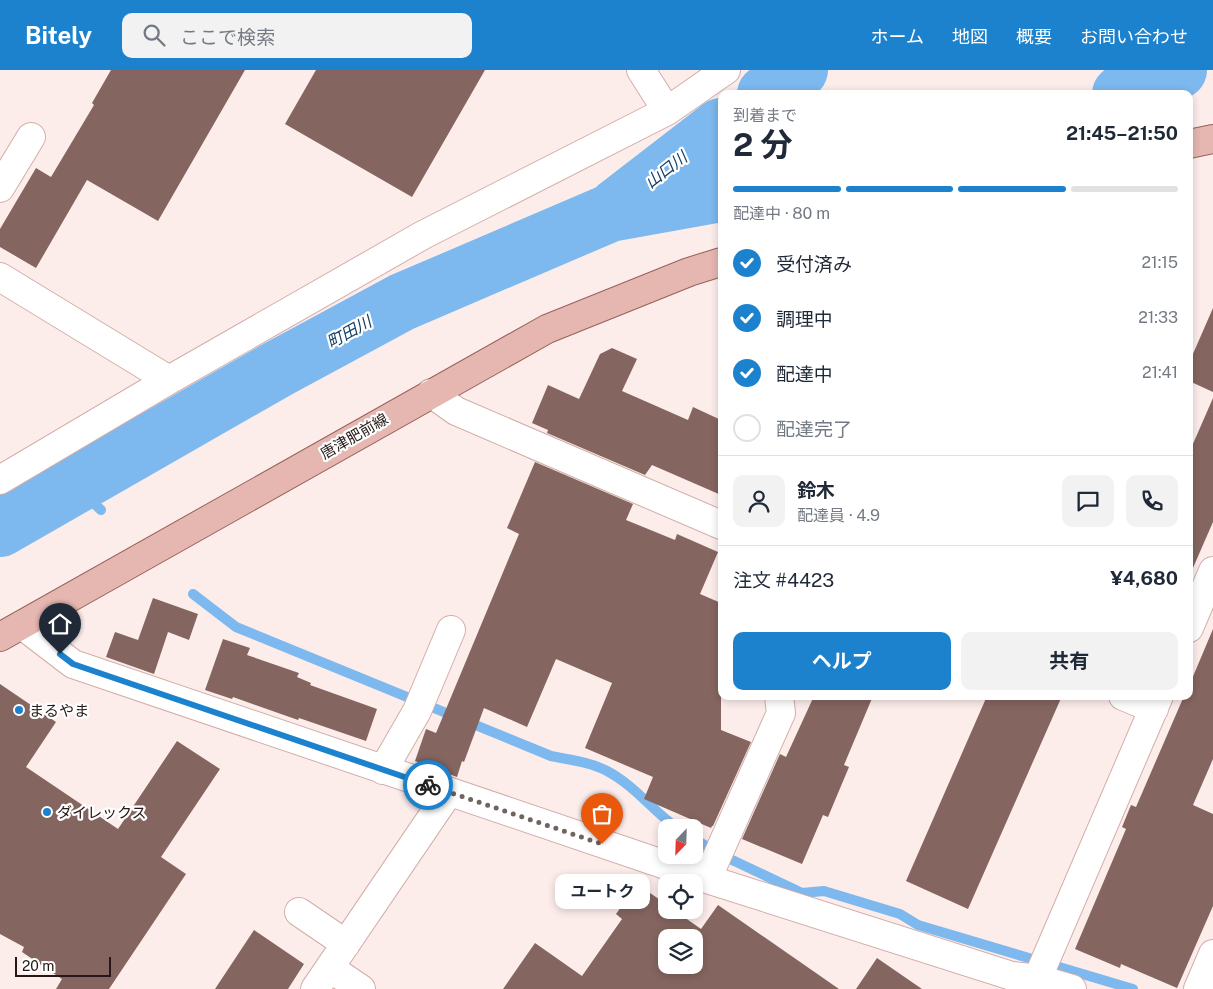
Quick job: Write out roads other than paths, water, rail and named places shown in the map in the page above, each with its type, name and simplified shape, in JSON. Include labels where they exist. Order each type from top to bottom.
[{"type":"main road","points":[[1193,143],[1213,139]]},
{"type":"main road","name":"唐津肥前線","points":[[11,631],[548,328],[689,272],[718,263]]},
{"type":"street","points":[[641,70],[667,111]]},
{"type":"street","points":[[0,480],[423,234],[667,111],[726,70]]},
{"type":"street","points":[[0,188],[31,137]]},
{"type":"street","points":[[0,277],[169,380]]},
{"type":"street","points":[[431,393],[456,411],[718,523]]},
{"type":"street","points":[[1193,619],[1213,572]]},
{"type":"street","points":[[383,770],[420,703],[451,630]]},
{"type":"street","points":[[11,631],[73,664],[383,770],[449,792],[714,862],[1012,976],[1035,984],[1072,989]]},
{"type":"street","points":[[714,862],[781,713],[779,700]]},
{"type":"street","points":[[1035,984],[1157,703],[1142,700]]},
{"type":"street","points":[[361,989],[323,978],[449,792]]},
{"type":"street","points":[[299,912],[346,944]]},
{"type":"street","points":[[1198,989],[1213,954]]},
{"type":"waterway","name":"山口川","points":[[772,90],[799,70]]},
{"type":"waterway","name":"町田川","points":[[1132,90],[1167,77],[1178,70]]},
{"type":"waterway","name":"山口川","points":[[616,208],[718,129]]},
{"type":"waterway","name":"町田川","points":[[0,528],[276,370],[402,302],[610,213],[718,194]]},
{"type":"waterway","points":[[74,485],[101,510]]},
{"type":"waterway","points":[[193,594],[236,627],[551,756],[587,763],[607,771],[626,783],[666,819]]},
{"type":"waterway","points":[[703,844],[802,893],[824,891],[900,914],[918,925],[1133,989]]},
{"type":"place","name":"まるやま","points":[[19,710]]},
{"type":"place","name":"ダイレックス","points":[[47,812]]},
{"type":"place","name":"ユートク","points":[[602,844]]}]
